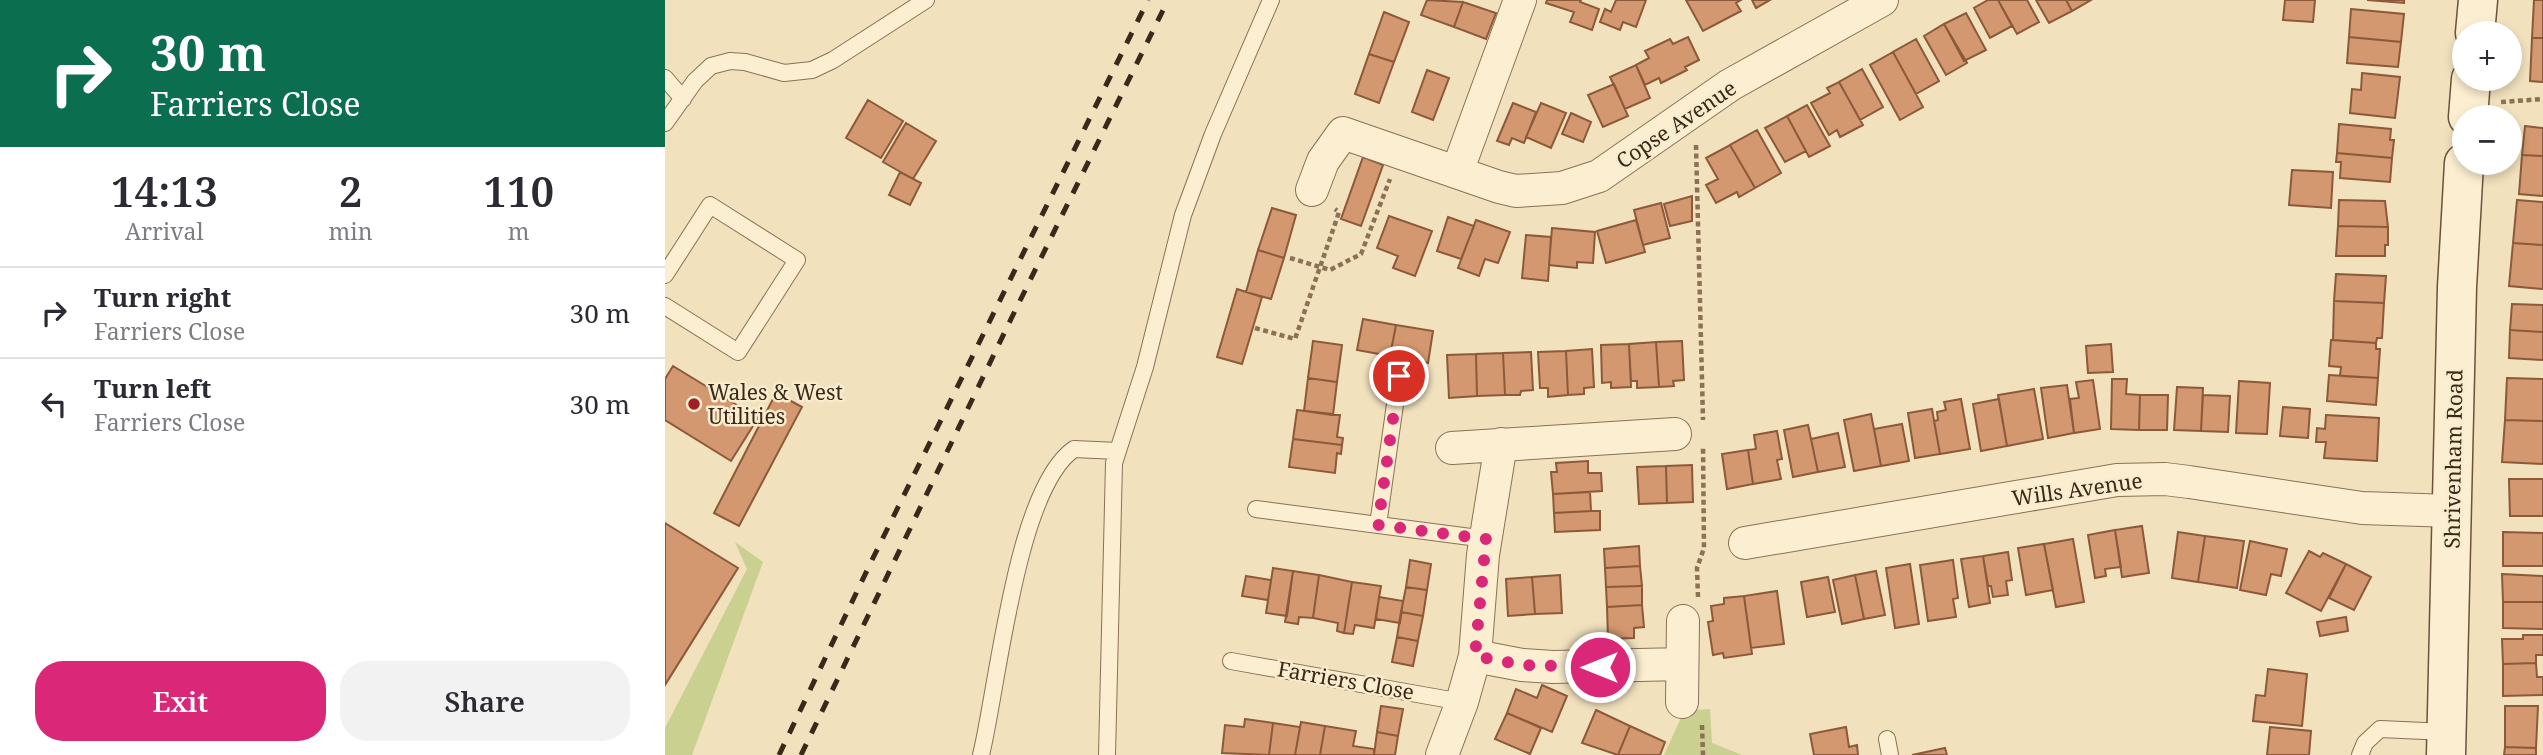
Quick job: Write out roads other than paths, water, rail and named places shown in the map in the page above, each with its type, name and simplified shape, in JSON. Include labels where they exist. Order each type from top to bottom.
[{"type":"street","name":"Copse Avenue","points":[[1312,190],[1323,161],[1343,133],[1499,187],[1533,191],[1562,188],[1599,176],[1730,85],[1882,0]]},
{"type":"street","points":[[2476,21],[2478,0]]},
{"type":"street","points":[[1457,172],[1517,1]]},
{"type":"street","name":"Shrivenham Road","points":[[2446,743],[2457,287],[2463,175]]},
{"type":"street","points":[[1452,448],[1675,434]]},
{"type":"street","points":[[1442,755],[1462,702],[1475,656],[1486,539],[1501,444]]},
{"type":"street","name":"Wills Avenue","points":[[1745,542],[2117,480],[2165,479],[2362,508],[2452,511]]},
{"type":"street","points":[[1682,702],[1683,621]]},
{"type":"street","points":[[1475,656],[1522,665],[1553,667],[1682,664]]},
{"type":"lane","points":[[665,123],[695,80],[711,65],[730,61],[745,62],[784,73],[811,70],[822,66],[926,0]]},
{"type":"lane","points":[[1107,755],[1114,463],[1145,367],[1183,215],[1213,134],[1271,0]]},
{"type":"lane","points":[[665,78],[683,99]]},
{"type":"lane","points":[[665,275],[710,205],[797,260],[738,352],[665,306]]},
{"type":"lane","points":[[1378,525],[1399,376]]},
{"type":"lane","points":[[981,755],[1017,571],[1029,528],[1050,477],[1074,449],[1118,451]]},
{"type":"lane","points":[[1256,509],[1486,539]]},
{"type":"lane","name":"Farriers Close","points":[[1231,660],[1462,702]]},
{"type":"lane","points":[[2360,755],[2365,743],[2380,729],[2446,743]]},
{"type":"railway","points":[[779,755],[1148,0]]},
{"type":"railway","points":[[801,755],[1168,0]]},
{"type":"place","name":"Wales & West Utilities","points":[[694,404]]}]
